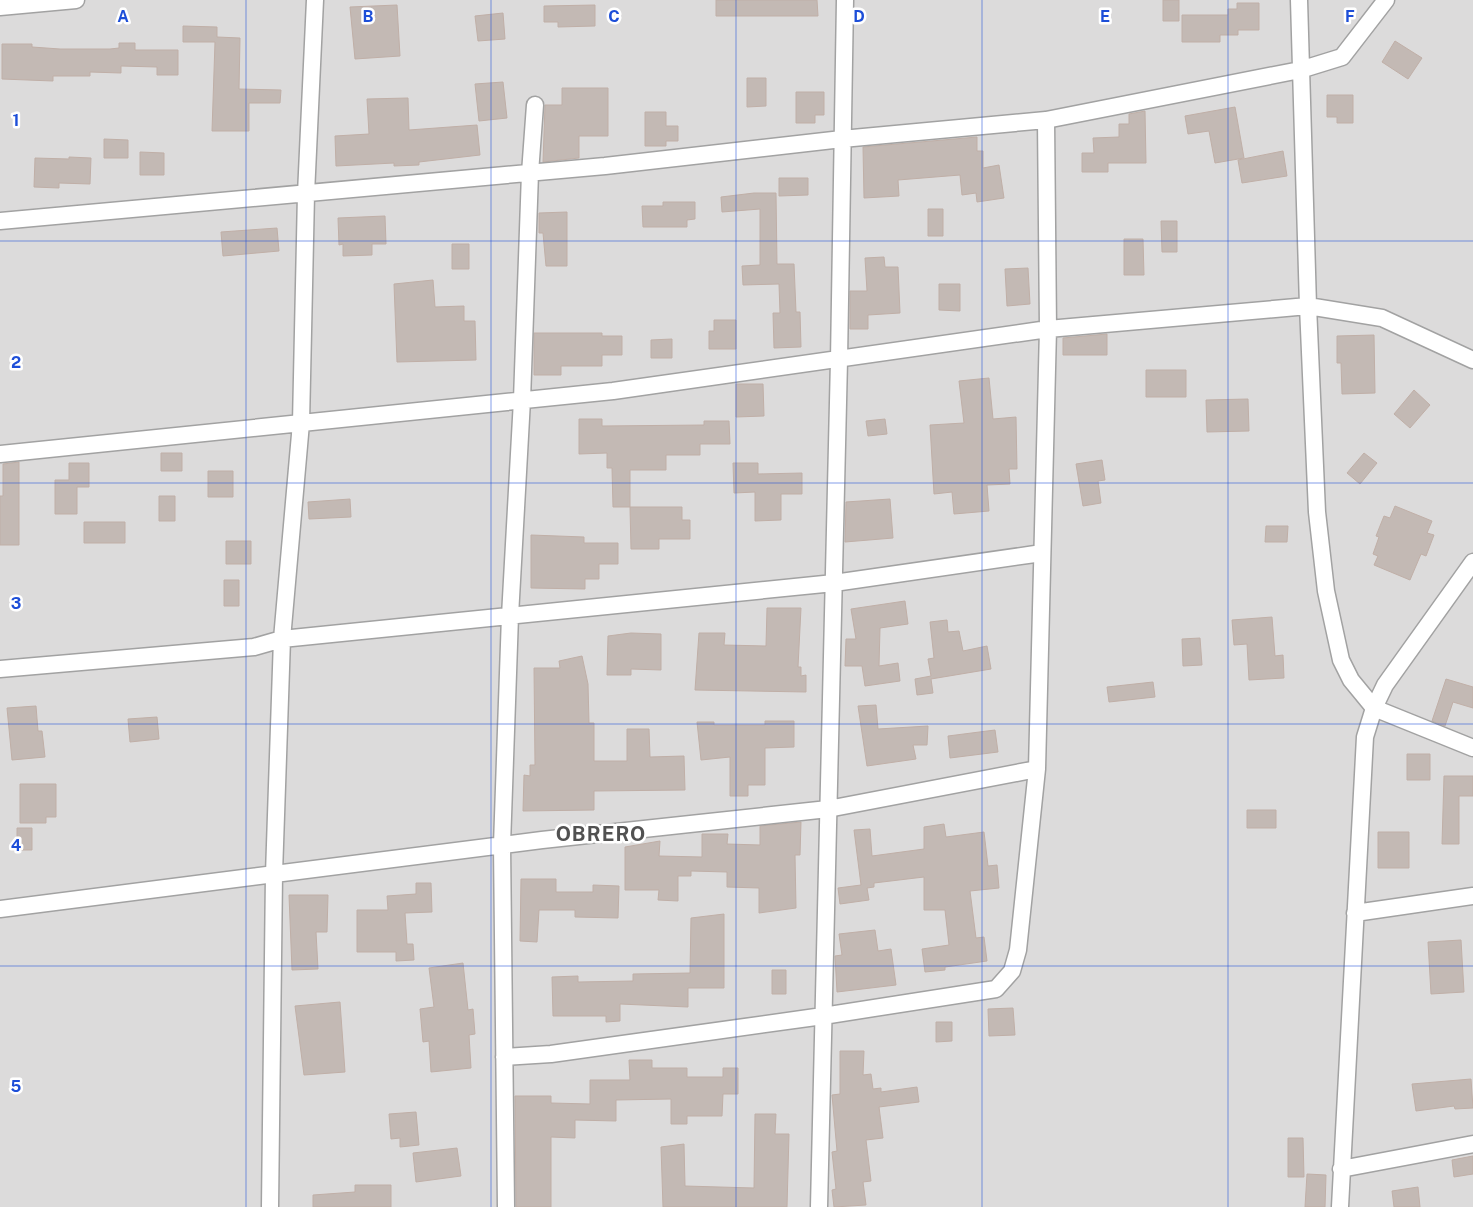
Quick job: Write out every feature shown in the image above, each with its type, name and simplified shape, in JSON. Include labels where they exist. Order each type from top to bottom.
[{"type":"street","points":[[0,7],[76,0]]},
{"type":"street","points":[[270,1207],[274,874],[282,639],[301,423],[306,194],[315,0]]},
{"type":"street","points":[[819,1207],[839,360],[845,0]]},
{"type":"street","points":[[1299,0],[1308,306],[1318,512],[1326,591],[1341,660],[1351,680],[1374,708],[1473,748]]},
{"type":"street","points":[[0,221],[530,173],[842,139],[1046,120],[1300,70],[1342,57],[1386,0]]},
{"type":"street","points":[[506,1207],[502,845],[510,616],[522,400],[530,173],[535,104]]},
{"type":"street","points":[[504,1057],[560,1052],[823,1016],[996,988],[1012,971],[1018,950],[1037,769],[1048,328],[1046,120]]},
{"type":"street","points":[[0,454],[613,391],[839,360],[1048,328],[1308,306],[1382,318],[1473,360]]},
{"type":"street","points":[[0,669],[254,647],[282,639],[834,583],[1042,553]]},
{"type":"street","points":[[1340,1207],[1365,737],[1374,708],[1385,685],[1473,562]]},
{"type":"street","points":[[0,909],[502,845],[828,809],[1037,769]]},
{"type":"street","points":[[1355,913],[1473,896]]},
{"type":"street","points":[[1341,1169],[1473,1144]]},
{"type":"shaded area","points":[[0,0],[1473,0],[1473,1207],[0,1207]]},
{"type":"building","points":[[716,0],[817,0],[818,16],[716,16]]},
{"type":"building","points":[[1163,0],[1179,0],[1179,21],[1163,21]]},
{"type":"building","points":[[1237,3],[1259,3],[1259,30],[1238,30],[1238,35],[1220,35],[1220,42],[1182,42],[1182,15],[1228,15],[1228,9],[1237,9]]},
{"type":"building","points":[[397,5],[400,56],[355,59],[350,7]]},
{"type":"building","points":[[595,5],[595,26],[558,27],[558,22],[544,22],[544,6]]},
{"type":"building","points":[[503,13],[505,39],[478,41],[475,16]]},
{"type":"building","points":[[183,26],[217,27],[217,37],[240,38],[239,89],[281,90],[280,103],[249,103],[249,131],[212,131],[215,42],[183,42]]},
{"type":"building","points":[[1395,41],[1422,58],[1408,79],[1382,62]]},
{"type":"building","points":[[119,43],[135,43],[135,50],[178,50],[178,75],[157,75],[157,67],[121,66],[121,73],[90,72],[90,76],[53,76],[53,81],[2,79],[2,44],[32,44],[32,47],[60,49],[110,49],[119,48]]},
{"type":"building","points":[[747,78],[766,78],[766,106],[747,107]]},
{"type":"building","points":[[503,82],[507,118],[479,121],[475,84]]},
{"type":"building","points":[[562,88],[608,88],[608,136],[579,136],[579,158],[543,162],[545,105],[562,105]]},
{"type":"building","points":[[796,92],[824,92],[824,115],[815,115],[815,123],[796,123]]},
{"type":"building","points":[[1327,95],[1353,95],[1353,123],[1337,123],[1337,117],[1327,117]]},
{"type":"building","points":[[408,98],[409,130],[477,125],[480,155],[419,162],[419,165],[394,166],[394,163],[336,166],[335,136],[369,134],[367,99]]},
{"type":"building","points":[[1235,107],[1244,158],[1215,163],[1209,131],[1188,134],[1185,116]]},
{"type":"building","points":[[1145,111],[1146,163],[1108,163],[1108,172],[1082,172],[1082,153],[1094,153],[1093,138],[1119,137],[1119,124],[1129,124],[1129,114]]},
{"type":"building","points":[[645,112],[666,112],[666,126],[678,126],[678,141],[666,141],[666,146],[645,146]]},
{"type":"building","points":[[977,137],[977,151],[983,151],[983,168],[999,165],[1004,198],[977,202],[976,193],[962,195],[960,175],[898,180],[899,196],[864,198],[863,147]]},
{"type":"building","points":[[104,139],[128,140],[128,158],[104,158]]},
{"type":"building","points":[[1283,151],[1287,176],[1242,183],[1238,160]]},
{"type":"building","points":[[140,152],[164,153],[164,175],[140,175]]},
{"type":"building","points":[[69,157],[91,158],[90,184],[59,183],[59,188],[34,187],[35,158],[69,159]]},
{"type":"building","points":[[779,178],[808,178],[808,195],[779,196]]},
{"type":"building","points":[[754,193],[776,193],[777,264],[794,264],[796,312],[800,312],[801,347],[774,348],[773,313],[780,313],[779,284],[743,285],[742,266],[760,265],[760,209],[722,212],[721,197]]},
{"type":"building","points":[[663,202],[695,202],[695,219],[687,220],[687,227],[643,227],[642,206],[663,206]]},
{"type":"building","points":[[928,209],[943,209],[943,236],[928,236]]},
{"type":"building","points":[[567,212],[567,266],[546,266],[543,233],[539,233],[539,213]]},
{"type":"building","points":[[385,216],[386,244],[372,244],[372,255],[343,256],[343,244],[339,245],[338,218]]},
{"type":"building","points":[[1161,221],[1177,221],[1177,252],[1162,252]]},
{"type":"building","points":[[277,228],[279,251],[223,256],[221,232]]},
{"type":"building","points":[[1124,239],[1143,239],[1144,275],[1124,275]]},
{"type":"building","points":[[452,244],[469,244],[469,269],[452,269]]},
{"type":"building","points":[[884,257],[885,267],[898,267],[900,313],[868,315],[868,329],[850,329],[850,291],[867,291],[865,258]]},
{"type":"building","points":[[1028,268],[1030,304],[1007,306],[1005,269]]},
{"type":"building","points":[[433,280],[435,307],[464,306],[464,321],[475,321],[476,360],[397,362],[394,284]]},
{"type":"building","points":[[939,284],[960,284],[960,311],[939,310]]},
{"type":"building","points":[[714,320],[736,320],[736,349],[709,349],[709,331],[714,331]]},
{"type":"building","points":[[534,333],[602,333],[602,336],[622,336],[622,355],[602,355],[602,366],[561,366],[561,375],[534,375]]},
{"type":"building","points":[[1107,334],[1107,355],[1063,355],[1063,338]]},
{"type":"building","points":[[1374,335],[1375,393],[1342,394],[1341,363],[1337,363],[1337,336]]},
{"type":"building","points":[[672,339],[672,358],[651,358],[651,340]]},
{"type":"building","points":[[1146,370],[1186,370],[1186,397],[1146,397]]},
{"type":"building","points":[[989,378],[993,419],[1016,417],[1017,469],[1009,469],[1010,484],[987,485],[989,511],[954,514],[952,492],[934,494],[930,425],[964,423],[959,381]]},
{"type":"building","points":[[736,384],[763,384],[764,416],[736,417]]},
{"type":"building","points":[[1414,390],[1430,405],[1410,428],[1394,414]]},
{"type":"building","points":[[1248,399],[1249,431],[1207,432],[1206,400]]},
{"type":"building","points":[[579,419],[602,419],[602,426],[704,425],[704,421],[729,421],[730,444],[700,444],[700,455],[666,455],[666,470],[630,470],[630,507],[613,507],[612,468],[607,468],[607,453],[579,454]]},
{"type":"building","points":[[885,419],[887,434],[868,436],[866,421]]},
{"type":"building","points":[[161,453],[182,453],[182,471],[161,471]]},
{"type":"building","points":[[1364,453],[1377,463],[1360,484],[1347,473]]},
{"type":"building","points":[[1102,460],[1105,480],[1098,481],[1101,503],[1083,506],[1076,464]]},
{"type":"building","points":[[19,462],[19,545],[0,545],[0,496],[3,496],[3,464]]},
{"type":"building","points":[[69,463],[89,463],[89,487],[77,487],[77,514],[55,514],[55,480],[69,480]]},
{"type":"building","points":[[733,463],[758,463],[758,474],[802,473],[802,494],[781,494],[781,520],[755,521],[755,492],[734,493]]},
{"type":"building","points":[[208,471],[233,471],[233,497],[208,497]]},
{"type":"building","points":[[159,496],[175,496],[175,521],[159,521]]},
{"type":"building","points":[[350,499],[351,517],[309,519],[308,502]]},
{"type":"building","points":[[890,499],[893,538],[845,542],[846,502]]},
{"type":"building","points":[[1395,506],[1432,521],[1427,533],[1434,535],[1426,556],[1421,554],[1410,580],[1374,565],[1378,556],[1373,554],[1379,537],[1376,536],[1384,516],[1390,518]]},
{"type":"building","points":[[630,507],[682,507],[682,520],[690,520],[690,539],[659,539],[659,549],[631,549]]},
{"type":"building","points":[[84,522],[125,522],[125,543],[84,543]]},
{"type":"building","points":[[1266,526],[1288,526],[1287,542],[1265,542]]},
{"type":"building","points":[[531,535],[584,537],[584,543],[618,543],[618,564],[599,564],[599,579],[585,579],[585,589],[531,588]]},
{"type":"building","points":[[226,541],[251,541],[251,564],[226,564]]},
{"type":"building","points":[[224,580],[239,580],[239,606],[224,606]]},
{"type":"building","points":[[905,601],[908,624],[880,628],[879,666],[898,663],[900,681],[865,686],[862,666],[845,666],[846,639],[856,639],[851,609]]},
{"type":"building","points":[[767,608],[801,608],[798,667],[801,667],[801,676],[806,675],[806,692],[695,690],[699,633],[725,633],[724,645],[766,646]]},
{"type":"building","points":[[1272,617],[1275,656],[1283,655],[1284,678],[1249,680],[1247,644],[1234,645],[1232,620]]},
{"type":"building","points":[[947,620],[948,632],[959,631],[963,651],[987,646],[991,669],[931,679],[933,693],[917,695],[915,679],[931,676],[928,659],[934,658],[930,622]]},
{"type":"building","points":[[631,633],[661,634],[661,670],[631,669],[631,675],[607,675],[608,636]]},
{"type":"building","points":[[1200,638],[1202,665],[1183,666],[1182,639]]},
{"type":"building","points":[[582,656],[588,684],[589,723],[594,723],[594,761],[627,761],[627,729],[649,729],[650,757],[684,756],[685,790],[594,791],[594,810],[523,811],[524,775],[530,776],[530,765],[535,765],[534,668],[560,668],[559,661]]},
{"type":"building","points":[[1446,679],[1473,687],[1473,708],[1453,702],[1445,726],[1432,721]]},
{"type":"building","points":[[1153,682],[1155,697],[1109,702],[1107,687]]},
{"type":"building","points":[[876,705],[878,729],[928,726],[927,745],[913,745],[916,759],[867,766],[858,706]]},
{"type":"building","points":[[36,706],[38,731],[42,731],[45,757],[12,760],[7,708]]},
{"type":"building","points":[[157,717],[159,739],[130,742],[128,719]]},
{"type":"building","points":[[765,721],[794,721],[794,747],[765,748],[765,785],[748,785],[748,796],[730,796],[730,757],[701,760],[697,722],[714,722],[714,725],[765,725]]},
{"type":"building","points":[[995,730],[998,752],[950,758],[948,736]]},
{"type":"building","points":[[1407,754],[1430,754],[1430,780],[1407,780]]},
{"type":"building","points":[[1444,776],[1473,776],[1473,796],[1459,796],[1459,844],[1442,844]]},
{"type":"building","points":[[20,784],[56,784],[56,817],[46,817],[46,823],[20,823]]},
{"type":"building","points":[[1247,810],[1276,810],[1276,828],[1247,828]]},
{"type":"building","points":[[801,822],[800,855],[795,855],[796,908],[759,913],[759,888],[727,887],[727,872],[691,871],[691,876],[678,876],[678,901],[658,900],[659,890],[625,890],[625,847],[660,841],[659,856],[702,857],[702,834],[728,834],[727,844],[760,845],[760,826]]},
{"type":"building","points":[[944,824],[946,837],[984,832],[988,866],[997,865],[999,888],[970,891],[976,938],[984,937],[987,961],[945,967],[945,970],[925,972],[922,949],[949,945],[945,910],[924,910],[924,877],[874,883],[874,887],[867,888],[869,900],[840,904],[838,888],[861,885],[854,830],[870,829],[872,856],[924,849],[924,827]]},
{"type":"building","points":[[17,828],[32,828],[32,850],[17,850]]},
{"type":"building","points":[[1378,832],[1409,832],[1409,868],[1378,868]]},
{"type":"building","points":[[521,879],[556,879],[556,892],[593,892],[593,885],[619,886],[618,918],[575,917],[575,910],[539,910],[537,942],[520,941]]},
{"type":"building","points":[[416,883],[431,883],[432,912],[405,913],[407,944],[413,944],[414,960],[396,961],[396,952],[357,952],[357,910],[388,910],[387,896],[416,894]]},
{"type":"building","points":[[289,895],[328,895],[327,932],[316,932],[318,969],[292,970]]},
{"type":"building","points":[[724,914],[724,988],[688,988],[688,1007],[620,1004],[620,1021],[606,1022],[606,1016],[553,1016],[552,977],[578,976],[578,982],[633,981],[633,974],[690,973],[691,918]]},
{"type":"building","points":[[875,930],[878,951],[891,949],[896,985],[837,992],[835,956],[842,955],[839,934]]},
{"type":"building","points":[[1461,940],[1464,992],[1431,994],[1428,942]]},
{"type":"building","points":[[463,963],[468,1010],[473,1009],[475,1034],[469,1035],[471,1068],[431,1072],[429,1041],[423,1042],[420,1009],[434,1007],[429,968]]},
{"type":"building","points":[[772,970],[786,970],[786,994],[772,994]]},
{"type":"building","points":[[340,1002],[345,1072],[304,1075],[295,1006]]},
{"type":"building","points":[[1013,1008],[1015,1035],[989,1036],[988,1009]]},
{"type":"building","points":[[936,1022],[952,1022],[952,1041],[936,1042]]},
{"type":"building","points":[[840,1051],[864,1051],[863,1075],[871,1074],[873,1089],[881,1088],[881,1092],[917,1087],[919,1102],[879,1107],[883,1138],[866,1140],[871,1181],[863,1182],[866,1205],[834,1207],[832,1190],[836,1189],[832,1152],[837,1151],[832,1095],[840,1094]]},
{"type":"building","points":[[629,1060],[652,1060],[652,1068],[687,1068],[687,1077],[723,1077],[723,1068],[738,1068],[738,1094],[723,1094],[722,1116],[687,1116],[687,1124],[671,1124],[671,1099],[616,1100],[616,1121],[575,1120],[575,1138],[551,1137],[551,1207],[516,1207],[515,1096],[551,1096],[551,1103],[590,1104],[590,1080],[630,1080]]},
{"type":"building","points":[[1471,1079],[1473,1108],[1455,1109],[1454,1106],[1416,1111],[1412,1084]]},
{"type":"building","points":[[416,1112],[419,1145],[400,1147],[400,1138],[391,1139],[389,1114]]},
{"type":"building","points":[[755,1114],[776,1114],[775,1134],[789,1134],[787,1207],[663,1207],[661,1147],[684,1144],[685,1186],[754,1188]]},
{"type":"building","points":[[1288,1138],[1303,1138],[1304,1177],[1288,1177]]},
{"type":"building","points":[[457,1148],[461,1176],[416,1182],[413,1153]]},
{"type":"building","points":[[1473,1156],[1473,1174],[1454,1177],[1452,1160]]},
{"type":"building","points":[[1307,1174],[1326,1175],[1325,1207],[1305,1207]]},
{"type":"building","points":[[355,1185],[391,1185],[391,1207],[313,1207],[313,1195],[355,1192]]},
{"type":"building","points":[[1418,1187],[1420,1207],[1394,1207],[1392,1191]]},
{"type":"district","name":"OBRERO","points":[[601,834]]}]
